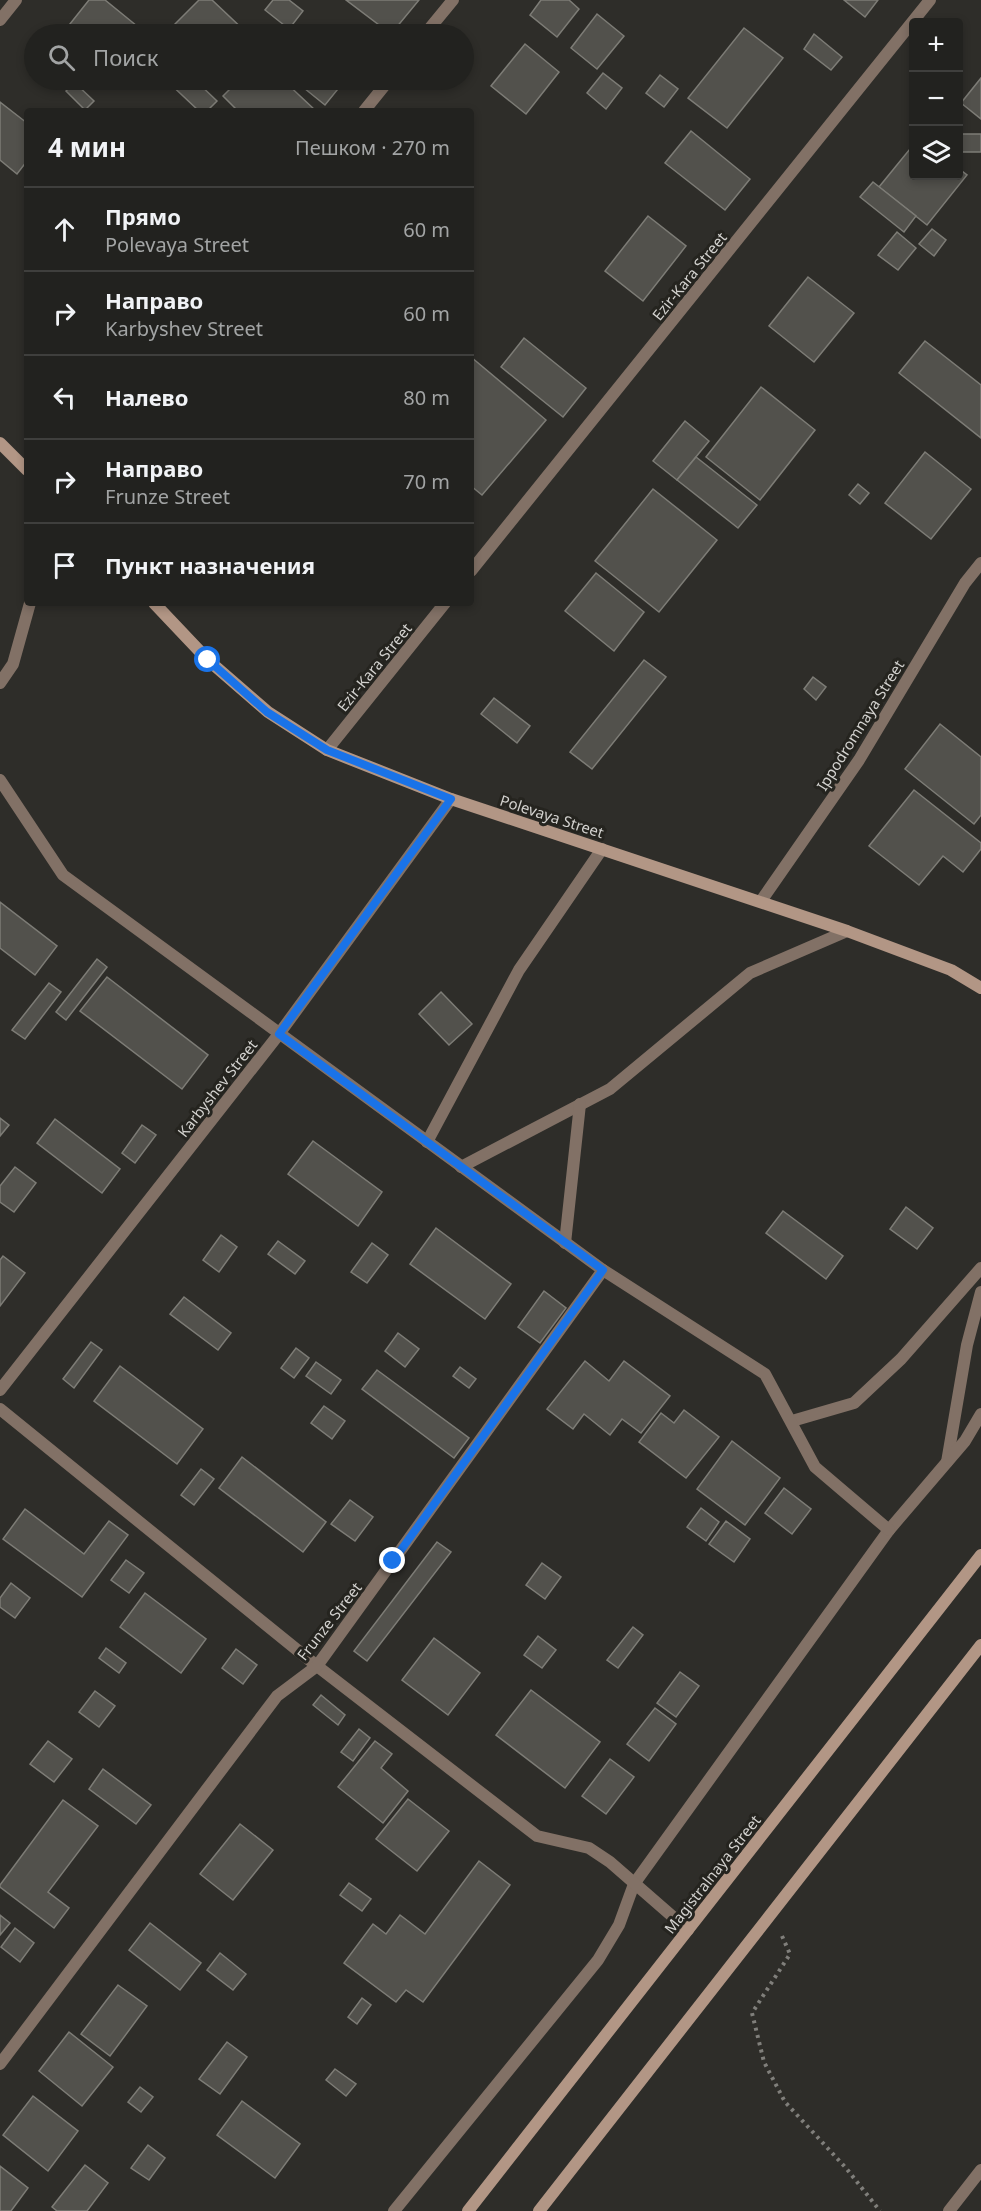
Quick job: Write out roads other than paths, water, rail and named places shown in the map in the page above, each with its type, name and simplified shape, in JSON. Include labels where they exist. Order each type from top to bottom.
[{"type":"main road","points":[[0,443],[24,463]]},
{"type":"main road","name":"Polevaya Street","points":[[157,606],[208,660],[267,712],[327,750],[451,799],[847,931],[951,970],[981,987]]},
{"type":"main road","name":"Magistralnaya Street","points":[[468,2211],[981,1555]]},
{"type":"main road","points":[[539,2211],[981,1645]]},
{"type":"street","points":[[0,20],[16,0]]},
{"type":"street","points":[[433,24],[453,0]]},
{"type":"street","name":"Ezir-Kara Street","points":[[474,567],[930,0]]},
{"type":"street","points":[[367,108],[382,90]]},
{"type":"street","name":"Ippodromnaya Street","points":[[761,901],[859,760],[965,583],[981,563]]},
{"type":"street","points":[[0,683],[13,664],[29,606]]},
{"type":"street","name":"Ezir-Kara Street","points":[[327,750],[443,606]]},
{"type":"street","points":[[0,780],[63,875],[603,1270],[765,1374],[815,1467],[889,1530]]},
{"type":"street","name":"Karbyshev Street","points":[[0,1390],[279,1034],[451,799]]},
{"type":"street","points":[[427,1142],[519,970],[602,849]]},
{"type":"street","points":[[461,1167],[610,1089],[750,973],[847,931]]},
{"type":"street","points":[[566,1243],[580,1104]]},
{"type":"street","points":[[792,1421],[854,1403],[901,1359],[981,1268]]},
{"type":"street","name":"Frunze Street","points":[[0,2064],[277,1696],[317,1666],[603,1270]]},
{"type":"street","points":[[947,1463],[967,1345],[981,1292]]},
{"type":"street","points":[[0,1408],[317,1666],[537,1836],[589,1848],[610,1862],[688,1930]]},
{"type":"street","points":[[394,2211],[598,1960],[619,1924],[634,1884],[889,1530],[965,1442],[981,1414]]},
{"type":"street","points":[[949,2211],[981,2170]]}]
